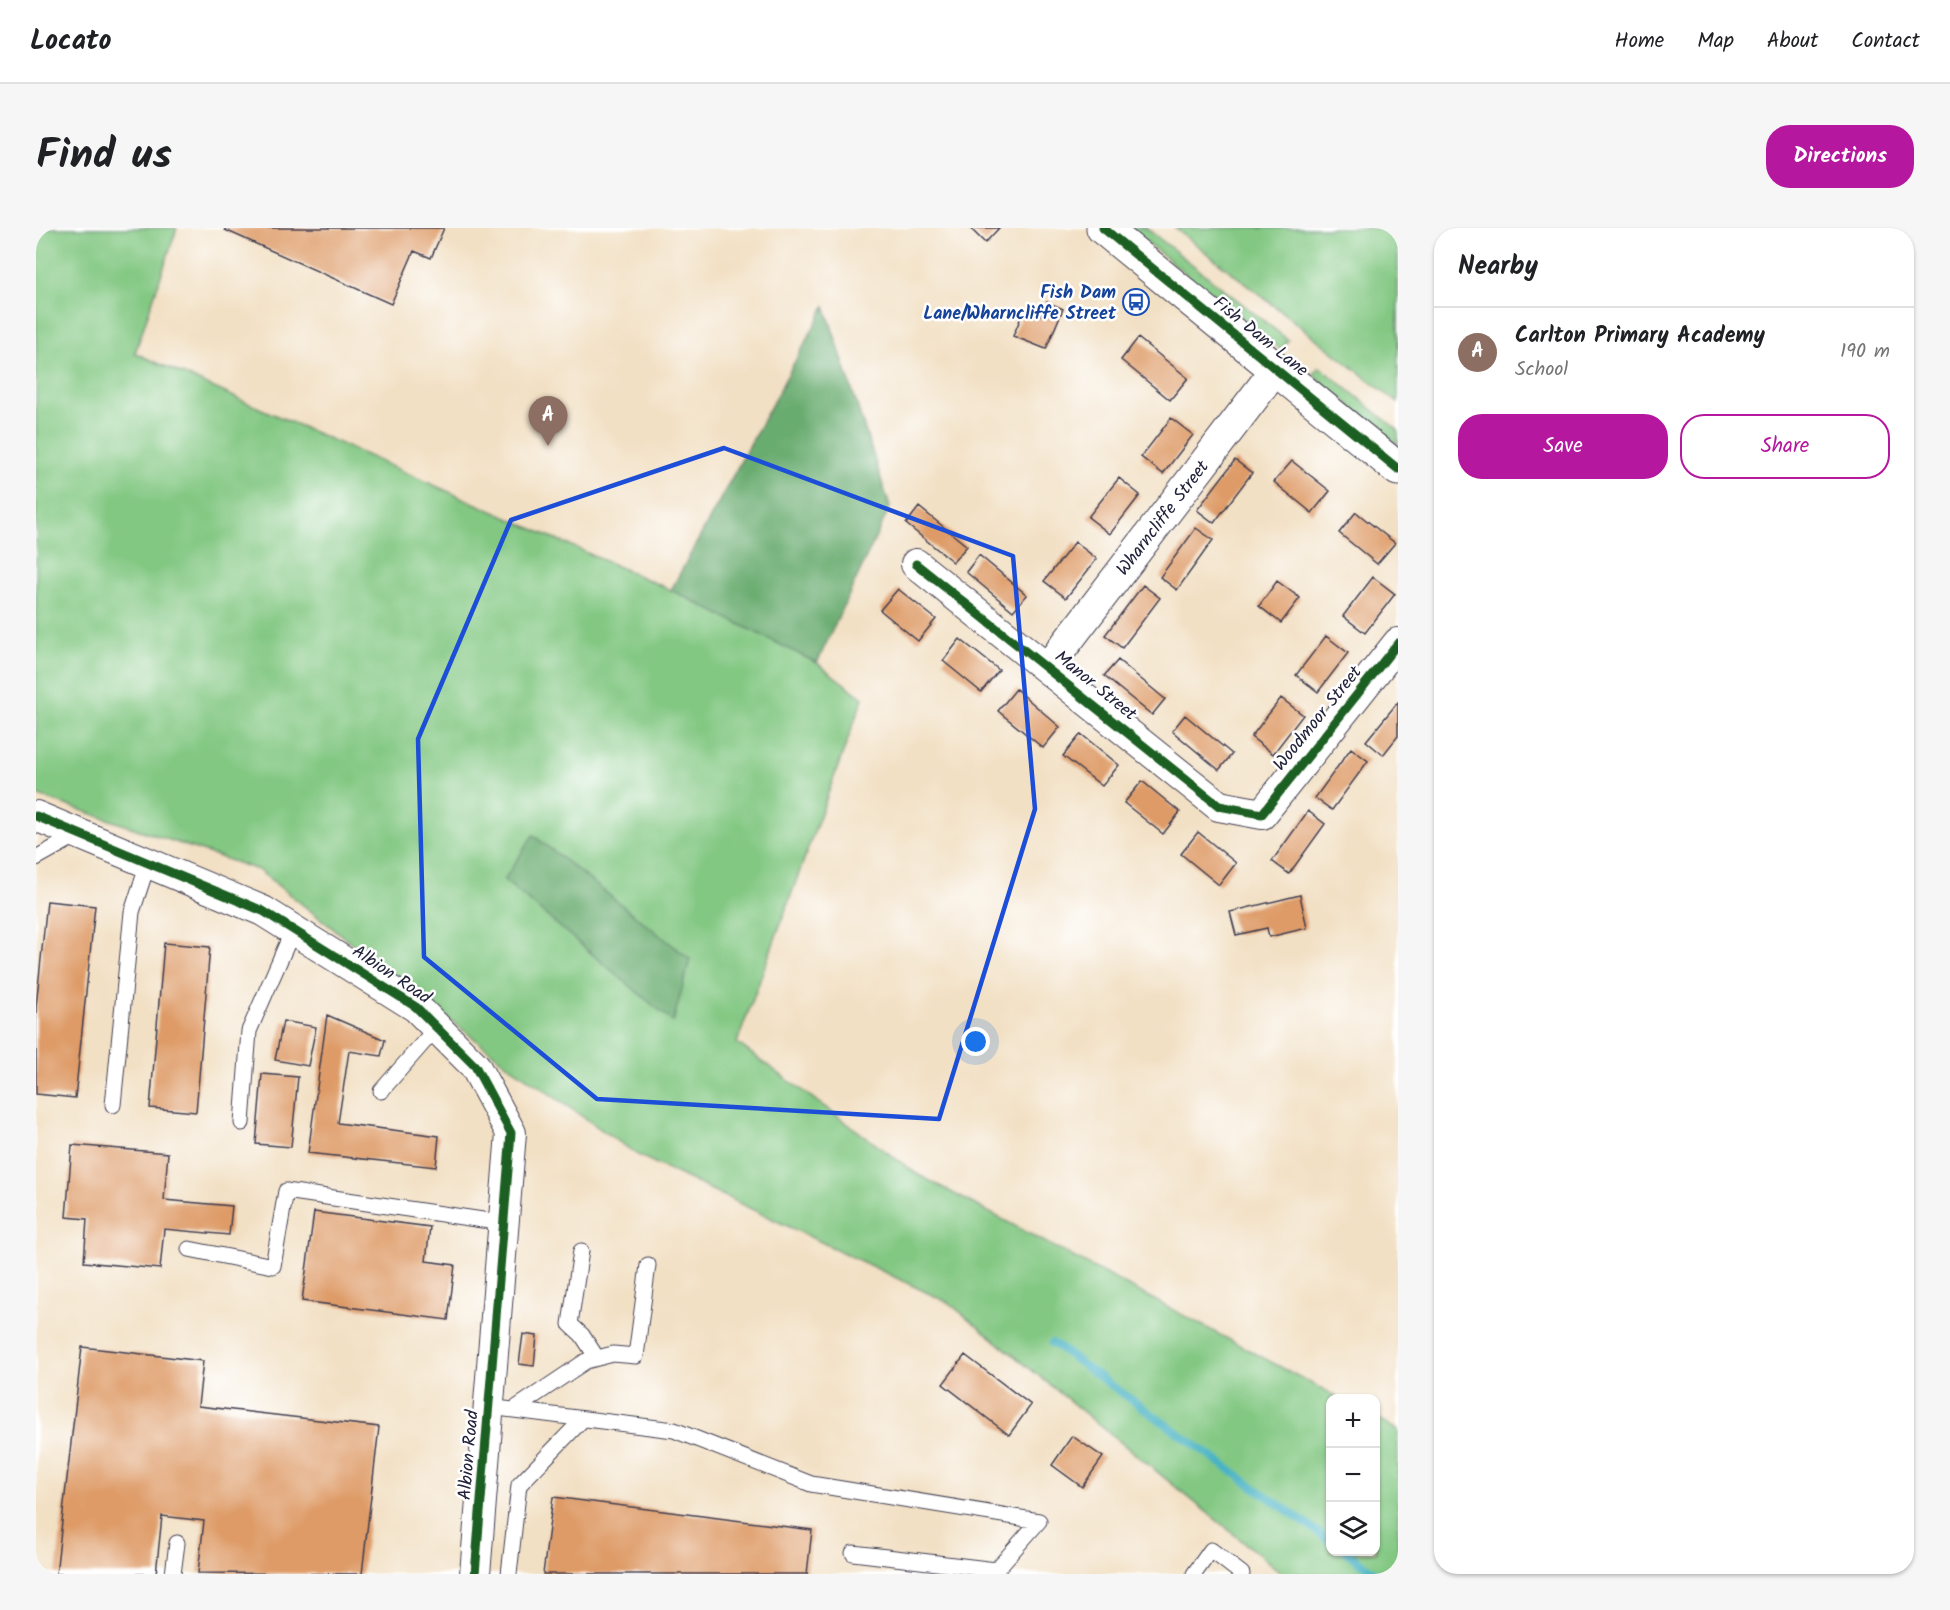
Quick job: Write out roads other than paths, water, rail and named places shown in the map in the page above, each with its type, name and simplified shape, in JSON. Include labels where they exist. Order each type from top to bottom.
[{"type":"street","name":"Fish Dam Lane","points":[[1103,228],[1398,469]]},
{"type":"street","name":"Wharncliffe Street","points":[[1048,667],[1276,369]]},
{"type":"street","name":"Manor Street","points":[[916,564],[1048,667],[1219,806],[1262,814]]},
{"type":"street","name":"Woodmoor Street","points":[[1262,814],[1398,643]]},
{"type":"street","name":"Albion Road","points":[[36,816],[263,911],[416,1007],[475,1066],[511,1132],[503,1223],[501,1408],[475,1574]]},
{"type":"lane","points":[[36,858],[79,834]]},
{"type":"lane","points":[[113,1105],[132,912],[148,863]]},
{"type":"lane","points":[[242,1123],[249,1031],[293,930]]},
{"type":"lane","points":[[381,1091],[437,1027]]},
{"type":"lane","points":[[189,1249],[273,1266],[286,1191],[503,1223]]},
{"type":"lane","points":[[581,1251],[570,1324],[582,1335],[597,1358]]},
{"type":"lane","points":[[501,1408],[586,1361],[613,1353],[636,1356],[648,1265]]},
{"type":"lane","points":[[501,1408],[674,1430],[812,1484],[1039,1521],[996,1570],[853,1553]]},
{"type":"lane","points":[[509,1574],[519,1485],[583,1419]]},
{"type":"lane","points":[[173,1574],[177,1543]]},
{"type":"lane","points":[[1194,1574],[1211,1550],[1242,1574]]},
{"type":"waterway","points":[[1052,1343],[1326,1538]]},
{"type":"waterway","points":[[1352,1556],[1377,1574]]},
{"type":"place","name":"Fish Dam Lane/Wharncliffe Street","points":[[1136,302]]},
{"type":"place","name":"Carlton Primary Academy","points":[[548,446]]}]
